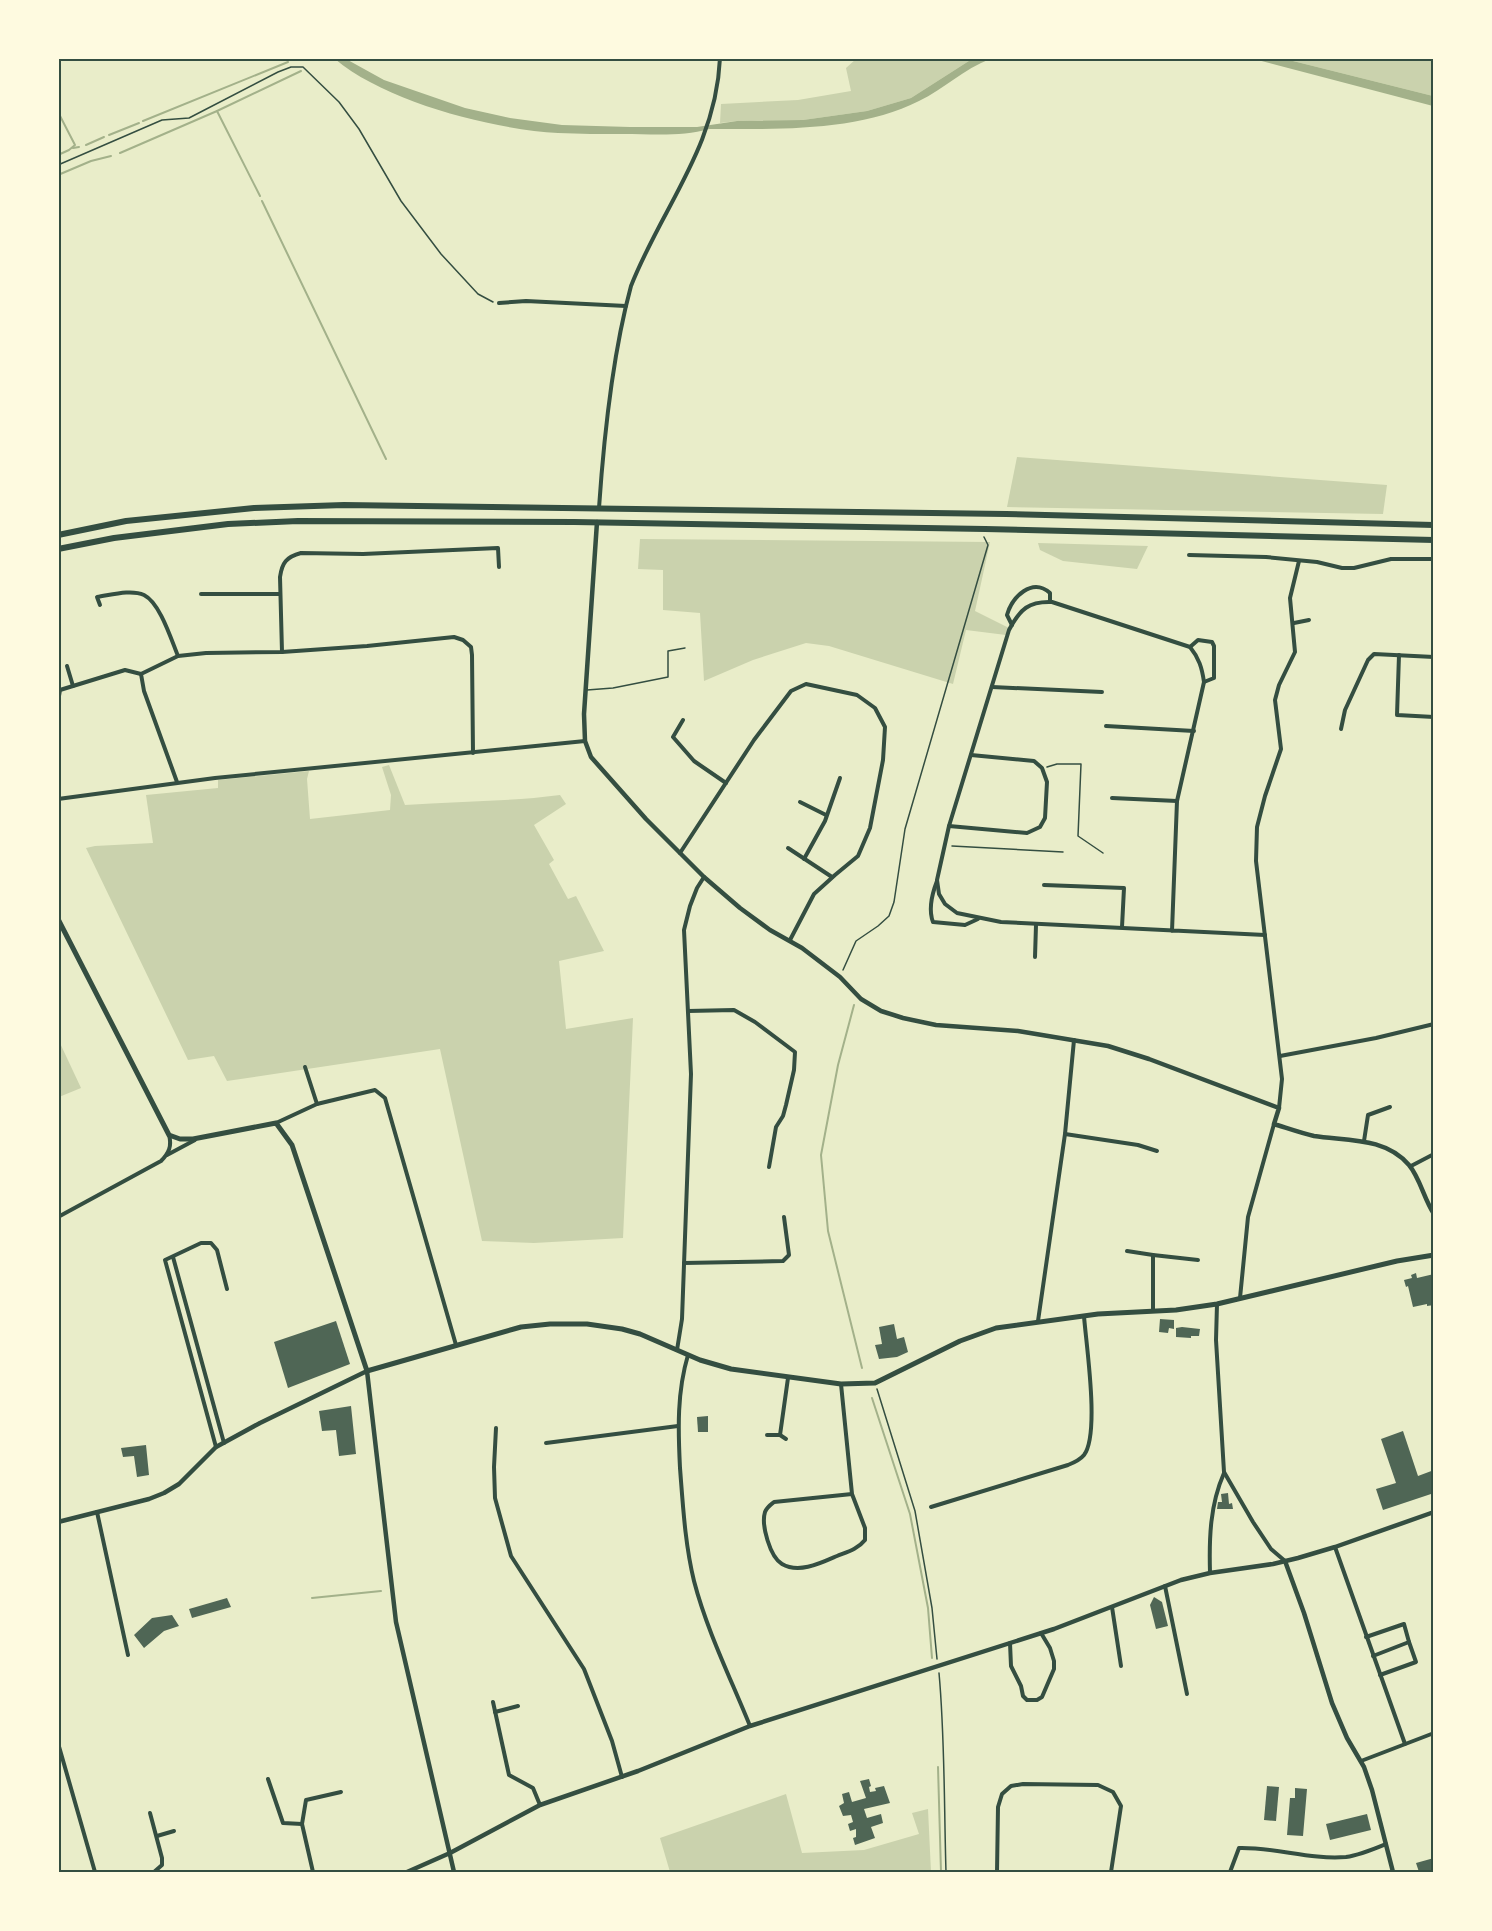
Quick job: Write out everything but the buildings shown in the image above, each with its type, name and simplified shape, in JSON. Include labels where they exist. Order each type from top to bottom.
[{"type":"highway","points":[[58,535],[126,521],[254,508],[344,505],[1018,515],[1434,525]]},
{"type":"highway","points":[[58,549],[114,538],[228,524],[321,521],[597,522],[1434,540]]},
{"type":"main road","points":[[58,919],[169,1135],[180,1139],[201,1137],[276,1123],[292,1145],[367,1371],[521,1327],[587,1324],[631,1332],[715,1366],[841,1384],[875,1383],[970,1336],[1002,1327],[1084,1315],[1217,1304],[1397,1261],[1434,1255]]},
{"type":"street","points":[[599,508],[603,455],[626,306],[636,274],[704,137],[714,105],[720,58]]},
{"type":"street","points":[[499,303],[526,301],[626,306]]},
{"type":"street","points":[[597,522],[585,741],[591,757],[610,780],[704,878],[770,930],[790,940],[840,977],[861,999],[881,1011],[936,1024],[1018,1031],[1108,1046],[1279,1108]]},
{"type":"street","points":[[282,652],[279,594],[282,567],[286,560],[301,553],[363,554],[498,548],[498,567]]},
{"type":"street","points":[[1189,555],[1266,557],[1354,568],[1391,559],[1434,559]]},
{"type":"street","points":[[1240,1298],[1248,1217],[1279,1108],[1282,1079],[1256,861],[1257,827],[1281,749],[1275,700],[1279,685],[1295,652],[1290,598],[1299,561]]},
{"type":"street","points":[[1012,624],[1006,615],[1008,610],[1014,600],[1028,589],[1036,586],[1047,590],[1050,593],[1050,602]]},
{"type":"street","points":[[99,605],[97,597],[127,592],[143,594],[153,601],[178,656]]},
{"type":"street","points":[[201,594],[279,594]]},
{"type":"street","points":[[978,918],[965,925],[933,922],[932,901],[949,826],[1012,624],[1028,605],[1040,601],[1050,602],[1190,647],[1199,661],[1204,682],[1178,801],[1172,931]]},
{"type":"street","points":[[1294,623],[1309,620]]},
{"type":"street","points":[[59,696],[60,690],[125,670],[141,674],[178,656],[206,653],[282,652],[454,637],[471,646],[473,753]]},
{"type":"street","points":[[1190,647],[1198,640],[1212,642],[1214,646],[1214,678],[1204,682]]},
{"type":"street","points":[[1341,729],[1345,710],[1368,660],[1374,654],[1434,657]]},
{"type":"street","points":[[1399,655],[1397,715],[1434,717]]},
{"type":"street","points":[[67,666],[73,686]]},
{"type":"street","points":[[141,674],[144,692],[177,782]]},
{"type":"street","points":[[680,853],[754,740],[791,691],[806,684],[857,694],[875,708],[885,727],[883,760],[870,828],[858,856],[814,894],[790,940]]},
{"type":"street","points":[[991,687],[1102,692]]},
{"type":"street","points":[[683,720],[673,737],[694,761],[726,783]]},
{"type":"street","points":[[1106,726],[1194,731]]},
{"type":"street","points":[[58,799],[177,782],[585,741]]},
{"type":"street","points":[[949,826],[1027,833],[1040,827],[1045,818],[1047,782],[1042,768],[1034,761],[971,754]]},
{"type":"street","points":[[804,859],[826,815],[840,778]]},
{"type":"street","points":[[1112,798],[1178,801]]},
{"type":"street","points":[[800,801],[826,815]]},
{"type":"street","points":[[788,848],[832,877]]},
{"type":"street","points":[[677,1350],[681,1335],[691,1074],[684,930],[690,906],[704,878]]},
{"type":"street","points":[[937,880],[939,894],[945,904],[957,913],[978,918],[1036,925],[1265,935]]},
{"type":"street","points":[[1044,885],[1124,888],[1122,927]]},
{"type":"street","points":[[1035,957],[1036,925]]},
{"type":"street","points":[[688,1011],[734,1010],[755,1022],[795,1052],[794,1070],[783,1116],[776,1127],[769,1167]]},
{"type":"street","points":[[1280,1056],[1364,1041],[1434,1024]]},
{"type":"street","points":[[1038,1322],[1065,1134],[1074,1040]]},
{"type":"street","points":[[305,1067],[317,1104]]},
{"type":"street","points":[[276,1123],[317,1104],[375,1090],[385,1098],[456,1346]]},
{"type":"street","points":[[1364,1141],[1368,1114],[1390,1107]]},
{"type":"street","points":[[1274,1124],[1313,1135],[1364,1141],[1398,1154],[1411,1166],[1434,1214]]},
{"type":"street","points":[[1065,1134],[1138,1145],[1157,1151]]},
{"type":"street","points":[[167,1155],[171,1144],[169,1135]]},
{"type":"street","points":[[58,1217],[141,1173],[167,1155],[201,1137]]},
{"type":"street","points":[[1411,1166],[1434,1154]]},
{"type":"street","points":[[684,1263],[783,1261],[789,1255],[784,1217]]},
{"type":"street","points":[[216,1447],[165,1260],[201,1243],[211,1244],[217,1250],[226,1289]]},
{"type":"street","points":[[1127,1251],[1198,1260]]},
{"type":"street","points":[[1153,1255],[1153,1311]]},
{"type":"street","points":[[172,1257],[224,1443]]},
{"type":"street","points":[[1217,1304],[1216,1340],[1224,1472],[1271,1549],[1285,1561],[1332,1703],[1347,1738],[1361,1761],[1372,1790],[1393,1872]]},
{"type":"street","points":[[931,1507],[1068,1465],[1084,1455],[1091,1422],[1084,1315]]},
{"type":"street","points":[[688,1355],[682,1380],[678,1426],[686,1539],[694,1582],[750,1726]]},
{"type":"street","points":[[58,1522],[164,1493],[179,1484],[216,1447],[367,1371],[396,1622],[454,1872]]},
{"type":"street","points":[[780,1435],[788,1378]]},
{"type":"street","points":[[841,1384],[852,1494],[865,1528],[865,1540],[862,1545],[809,1567],[800,1568],[783,1564],[775,1557],[769,1547],[764,1522],[764,1514],[774,1502],[852,1494]]},
{"type":"street","points":[[546,1443],[678,1426]]},
{"type":"street","points":[[496,1428],[495,1498],[511,1556],[584,1669],[612,1741],[622,1777]]},
{"type":"street","points":[[767,1435],[780,1435],[786,1438]]},
{"type":"street","points":[[1210,1573],[1211,1516],[1224,1472]]},
{"type":"street","points":[[97,1512],[128,1655]]},
{"type":"street","points":[[407,1872],[450,1853],[540,1804],[622,1777],[750,1726],[1041,1633],[1165,1586],[1210,1573],[1285,1561],[1335,1547],[1434,1512]]},
{"type":"street","points":[[1335,1547],[1406,1744]]},
{"type":"street","points":[[1165,1586],[1187,1694]]},
{"type":"street","points":[[1112,1607],[1121,1666]]},
{"type":"street","points":[[1366,1637],[1404,1624],[1416,1662],[1380,1675]]},
{"type":"street","points":[[1010,1643],[1011,1666],[1023,1696],[1028,1700],[1037,1700],[1041,1697],[1054,1669],[1050,1648],[1041,1633]]},
{"type":"street","points":[[1373,1656],[1409,1642]]},
{"type":"street","points":[[493,1702],[509,1775],[533,1788],[540,1804]]},
{"type":"street","points":[[495,1712],[518,1706]]},
{"type":"street","points":[[1361,1761],[1434,1733]]},
{"type":"street","points":[[58,1743],[95,1872]]},
{"type":"street","points":[[267,1779],[283,1823],[303,1824]]},
{"type":"street","points":[[997,1872],[998,1807],[1002,1794],[1011,1786],[1023,1784],[1098,1785],[1113,1792],[1121,1806],[1111,1872]]},
{"type":"street","points":[[313,1872],[303,1824],[306,1800],[341,1792]]},
{"type":"street","points":[[150,1813],[162,1858],[162,1865],[154,1872]]},
{"type":"street","points":[[157,1836],[174,1831]]},
{"type":"street","points":[[1230,1872],[1239,1848],[1257,1847],[1302,1855],[1348,1857],[1386,1844]]},
{"type":"lane","points":[[586,690],[613,688],[668,677],[668,651],[685,648]]},
{"type":"path","points":[[58,165],[162,120],[189,118],[278,72],[291,67],[303,67],[339,102],[359,129],[401,201],[441,254],[478,294],[499,303]]},
{"type":"path","points":[[840,977],[856,941],[889,916],[894,902],[905,829],[986,555],[988,545],[984,537]]},
{"type":"path","points":[[1042,768],[1057,764],[1081,764],[1078,836],[1103,854]]},
{"type":"path","points":[[945,846],[1063,852]]},
{"type":"path","points":[[875,1383],[915,1510],[932,1608],[943,1720],[942,1773],[946,1872]]},
{"type":"shaded area","points":[[335,59],[346,59],[384,80],[465,108],[510,118],[562,125],[697,127],[737,121],[803,120],[867,111],[911,98],[972,59],[990,59],[971,68],[919,101],[870,118],[816,127],[709,129],[699,132],[655,135],[558,133],[502,126],[471,119],[440,111],[382,88]]},
{"type":"shaded area","points":[[856,59],[972,59],[911,98],[867,111],[803,120],[720,123],[721,104],[798,100],[851,91],[846,68]]},
{"type":"shaded area","points":[[1254,59],[1285,59],[1433,96],[1433,106]]},
{"type":"shaded area","points":[[1285,59],[1433,59],[1433,96]]},
{"type":"shaded area","points":[[1017,457],[1387,485],[1383,514],[1007,507]]},
{"type":"shaded area","points":[[640,539],[990,542],[975,611],[1011,629],[1006,635],[966,630],[953,684],[829,646],[806,643],[753,660],[704,681],[700,613],[663,610],[663,570],[638,569]]},
{"type":"shaded area","points":[[1038,543],[1148,546],[1137,569],[1063,561],[1040,550]]},
{"type":"shaded area","points":[[389,765],[405,805],[560,795],[566,804],[534,825],[554,860],[549,864],[568,899],[576,896],[604,951],[559,961],[566,1029],[633,1018],[623,1238],[534,1243],[482,1241],[440,1049],[227,1081],[214,1056],[188,1060],[86,848],[153,843],[146,795],[218,788],[218,780],[309,771],[307,779],[310,819],[390,810],[391,795],[382,767]]},
{"type":"shaded area","points":[[59,1041],[81,1088],[58,1097]]},
{"type":"shaded area","points":[[786,1794],[802,1853],[864,1850],[919,1834],[912,1813],[928,1809],[931,1872],[670,1872],[660,1838]]},
{"type":"waterway","points":[[143,121],[288,62]]},
{"type":"waterway","points":[[120,153],[301,71]]},
{"type":"waterway","points":[[217,111],[260,196]]},
{"type":"waterway","points":[[58,112],[75,145],[58,155]]},
{"type":"waterway","points":[[109,135],[139,123]]},
{"type":"waterway","points":[[86,145],[104,137]]},
{"type":"waterway","points":[[73,148],[79,147]]},
{"type":"waterway","points":[[58,175],[91,161],[111,156]]},
{"type":"waterway","points":[[262,201],[386,459]]},
{"type":"waterway","points":[[854,1005],[838,1065],[821,1155],[828,1231],[862,1368]]},
{"type":"waterway","points":[[872,1398],[910,1514],[928,1608],[932,1658]]},
{"type":"waterway","points":[[312,1598],[381,1591]]},
{"type":"waterway","points":[[938,1767],[941,1872]]}]
